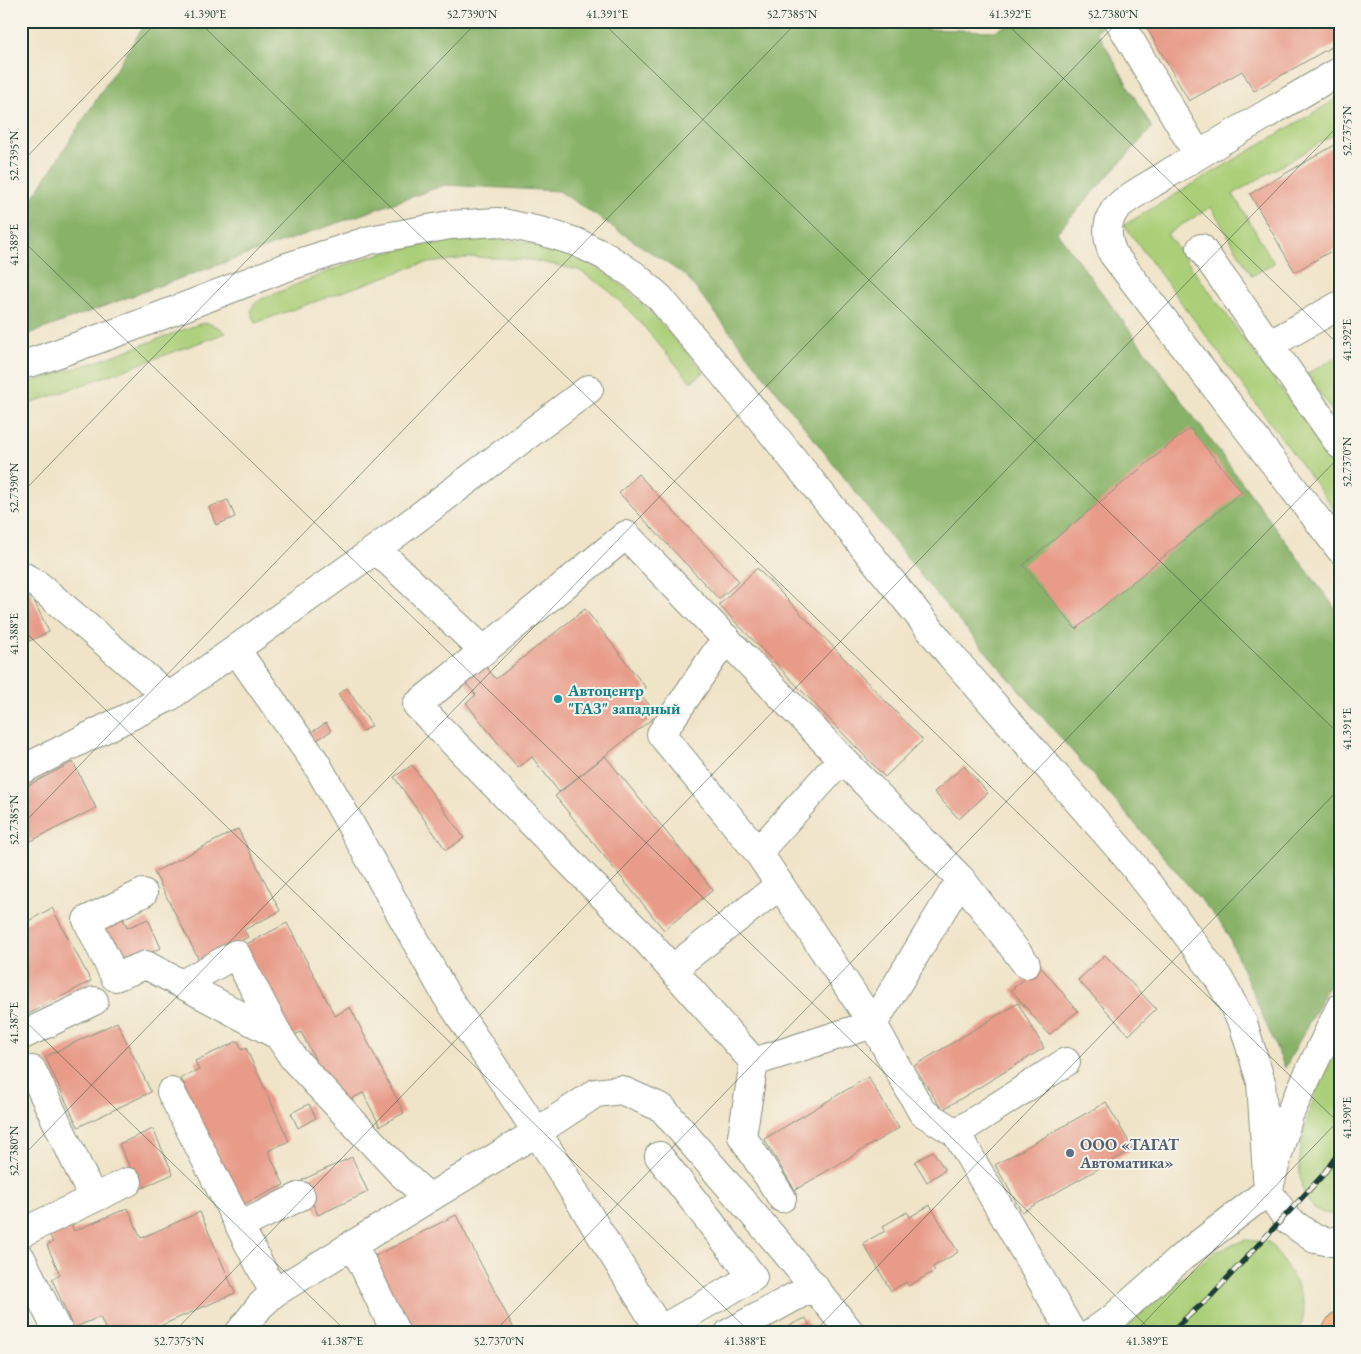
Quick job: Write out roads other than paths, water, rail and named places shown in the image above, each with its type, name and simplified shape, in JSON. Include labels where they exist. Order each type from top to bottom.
[{"type":"main road","points":[[1336,1333],[1340,1326]]},
{"type":"lane","points":[[1119,21],[1198,155]]},
{"type":"lane","points":[[1340,71],[1198,155],[1115,209],[1108,226],[1108,240],[1113,254],[1340,549]]},
{"type":"lane","points":[[21,365],[132,327],[284,268],[370,240],[450,225],[498,222],[544,232],[576,242],[605,256],[634,275],[666,306],[765,424],[953,658],[1125,855],[1174,917],[1219,979],[1244,1023],[1262,1082],[1268,1191],[1288,1220],[1314,1239],[1331,1242],[1340,1240]]},
{"type":"lane","points":[[1201,248],[1340,445]]},
{"type":"lane","points":[[1269,345],[1340,305]]},
{"type":"lane","points":[[21,770],[169,697],[376,549],[589,389]]},
{"type":"lane","points":[[754,1062],[649,943],[417,705],[626,535],[842,759],[961,879],[1026,964]]},
{"type":"lane","points":[[376,549],[484,650]]},
{"type":"lane","points":[[21,575],[38,586],[169,697]]},
{"type":"lane","points":[[726,638],[661,734],[758,852],[872,1024],[922,1112],[956,1133],[1072,1333]]},
{"type":"lane","points":[[236,650],[316,763],[446,995],[537,1132],[660,1330],[753,1277],[660,1156]]},
{"type":"lane","points":[[758,852],[842,759]]},
{"type":"lane","points":[[754,1062],[872,1024],[961,879]]},
{"type":"lane","points":[[672,969],[780,885]]},
{"type":"lane","points":[[143,893],[87,920],[115,977],[146,965],[279,1036]]},
{"type":"lane","points":[[182,984],[236,954],[279,1036],[294,1059],[399,1171],[429,1198]]},
{"type":"lane","points":[[21,1036],[94,1001]]},
{"type":"lane","points":[[1092,1333],[1113,1318],[1182,1257],[1268,1191],[1289,1115],[1340,1008]]},
{"type":"lane","points":[[754,1062],[742,1136],[782,1198]]},
{"type":"lane","points":[[956,1133],[1066,1062]]},
{"type":"lane","points":[[32,1070],[93,1198]]},
{"type":"lane","points":[[239,1333],[260,1306],[274,1293],[537,1132],[596,1093],[621,1090],[662,1108],[778,1242],[852,1333]]},
{"type":"lane","points":[[171,1092],[274,1293]]},
{"type":"lane","points":[[21,1233],[128,1182]]},
{"type":"lane","points":[[240,1226],[301,1196]]},
{"type":"lane","points":[[354,1244],[396,1333]]},
{"type":"lane","points":[[21,1258],[60,1333]]},
{"type":"lane","points":[[728,1333],[814,1286]]},
{"type":"railway","points":[[1169,1333],[1210,1297],[1322,1176],[1340,1151]]},
{"type":"place","name":"Автоцентр \"ГАЗ\" западный","points":[[558,699]]},
{"type":"place","name":"ООО «ТАГАТ Автоматика»","points":[[1070,1153]]}]
